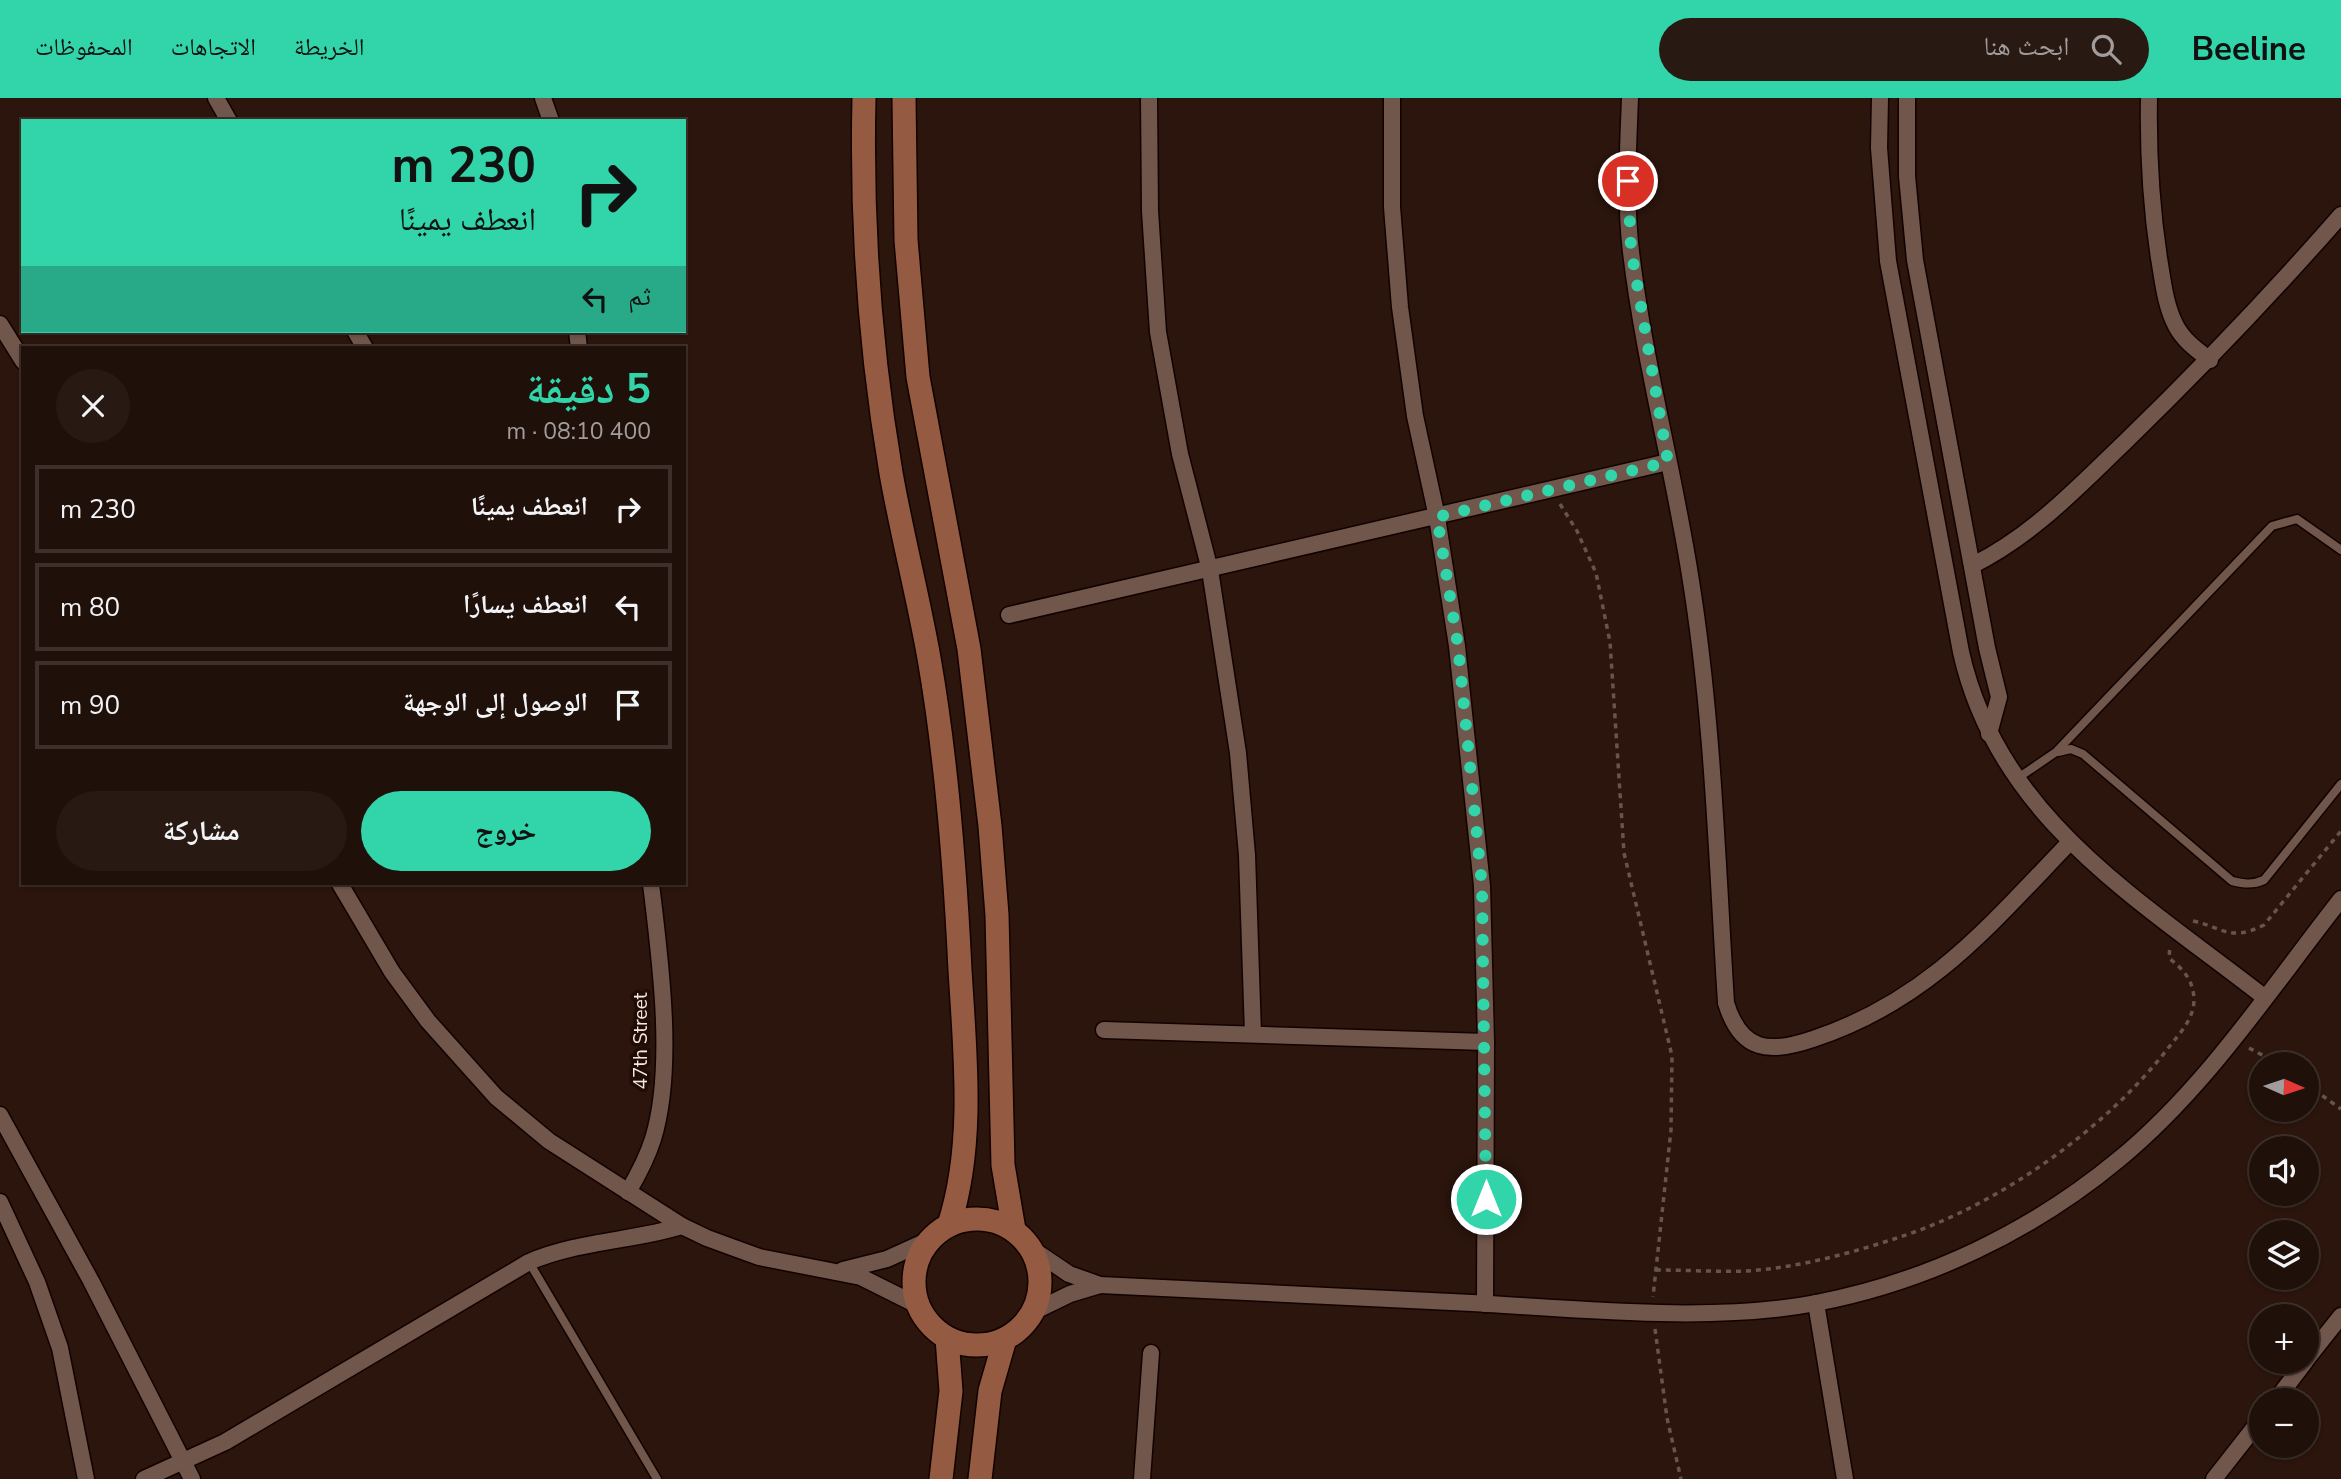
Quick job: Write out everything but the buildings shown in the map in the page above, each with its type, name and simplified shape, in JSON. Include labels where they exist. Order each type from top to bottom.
[{"type":"street","points":[[216,98],[228,119]]},
{"type":"street","points":[[544,98],[550,119]]},
{"type":"street","points":[[864,98],[865,240],[877,380],[906,552],[929,657],[947,793],[957,905],[964,1143],[960,1185],[940,1232],[917,1264],[915,1292],[919,1306],[931,1326],[947,1338],[978,1346],[1005,1339],[1016,1332],[1033,1312],[1041,1287],[1032,1249]]},
{"type":"street","points":[[904,98],[906,240],[918,377],[969,649],[989,813],[997,915],[1003,1165],[1014,1230]]},
{"type":"street","points":[[1149,98],[1150,211],[1158,332],[1181,454],[1210,570],[1241,778],[1248,855],[1253,1034]]},
{"type":"street","points":[[1392,98],[1392,207],[1400,307],[1415,416],[1437,517],[1458,646],[1482,886],[1486,1042],[1485,1304]]},
{"type":"street","points":[[1630,98],[1628,158],[1631,249],[1690,575],[1703,674],[1726,1003],[1733,1024],[1746,1040],[1764,1048],[1802,1043],[1866,1019],[1914,992],[1967,948],[2069,843]]},
{"type":"street","points":[[1880,98],[1881,205],[1888,261],[1961,653],[1975,705],[2015,780],[2069,843],[2264,997]]},
{"type":"street","points":[[1907,98],[1907,176],[1915,260],[1987,648],[1999,697],[1989,734]]},
{"type":"street","points":[[2149,98],[2148,153],[2152,214],[2166,300],[2176,327],[2188,343],[2210,359]]},
{"type":"street","points":[[1973,565],[1999,552],[2045,519],[2210,359],[2341,215]]},
{"type":"street","points":[[0,324],[21,358]]},
{"type":"street","points":[[1009,615],[1668,462]]},
{"type":"street","points":[[341,885],[409,997],[472,1073],[549,1141],[682,1226],[759,1256],[841,1271],[881,1285],[919,1306]]},
{"type":"street","name":"47th Street","points":[[628,1192],[653,1140],[660,1110],[662,1021],[651,885]]},
{"type":"street","points":[[841,1271],[887,1259],[940,1232],[982,1218],[1014,1230],[1032,1249],[1069,1274],[1100,1285],[1652,1310],[1735,1310],[1816,1303],[1918,1275],[2002,1237],[2043,1214],[2118,1160],[2184,1098],[2341,900]]},
{"type":"street","points":[[1104,1030],[1486,1042]]},
{"type":"street","points":[[0,1115],[86,1270],[192,1479]]},
{"type":"street","points":[[0,1202],[37,1282],[60,1348],[86,1479]]},
{"type":"street","points":[[144,1479],[225,1442],[529,1262],[569,1248],[640,1237],[682,1226]]},
{"type":"street","points":[[1033,1312],[1070,1294],[1100,1285]]},
{"type":"street","points":[[1816,1303],[1845,1479]]},
{"type":"street","points":[[2319,1344],[2341,1316]]},
{"type":"street","points":[[941,1479],[951,1391],[947,1338]]},
{"type":"street","points":[[980,1479],[991,1382],[1005,1339]]},
{"type":"street","points":[[1142,1479],[1151,1353]]},
{"type":"street","points":[[2285,1388],[2296,1374]]},
{"type":"street","points":[[2214,1479],[2249,1434]]},
{"type":"lane","points":[[2015,780],[2056,752],[2272,526],[2297,519],[2341,550]]},
{"type":"lane","points":[[2056,752],[2071,749],[2083,754],[2231,881],[2243,884],[2255,884],[2264,880],[2341,784]]},
{"type":"lane","points":[[529,1262],[657,1479]]},
{"type":"path","points":[[1551,490],[1577,531],[1596,573],[1610,642],[1624,853],[1672,1056],[1671,1130],[1652,1310],[1667,1418],[1681,1479]]},
{"type":"path","points":[[1656,1270],[1747,1271],[1839,1255],[1913,1232],[1955,1214],[2017,1181],[2066,1146],[2116,1104],[2160,1059],[2189,1021],[2194,1002],[2192,982],[2184,970],[2169,958],[2168,947],[2189,921],[2232,934],[2249,932],[2264,925],[2341,831]]},
{"type":"path","points":[[2231,1041],[2258,1052]]},
{"type":"path","points":[[2319,1093],[2341,1109]]},
{"type":"route","points":[[1486,1199],[1482,886],[1458,646],[1437,517],[1668,462],[1631,249],[1628,181]]}]
